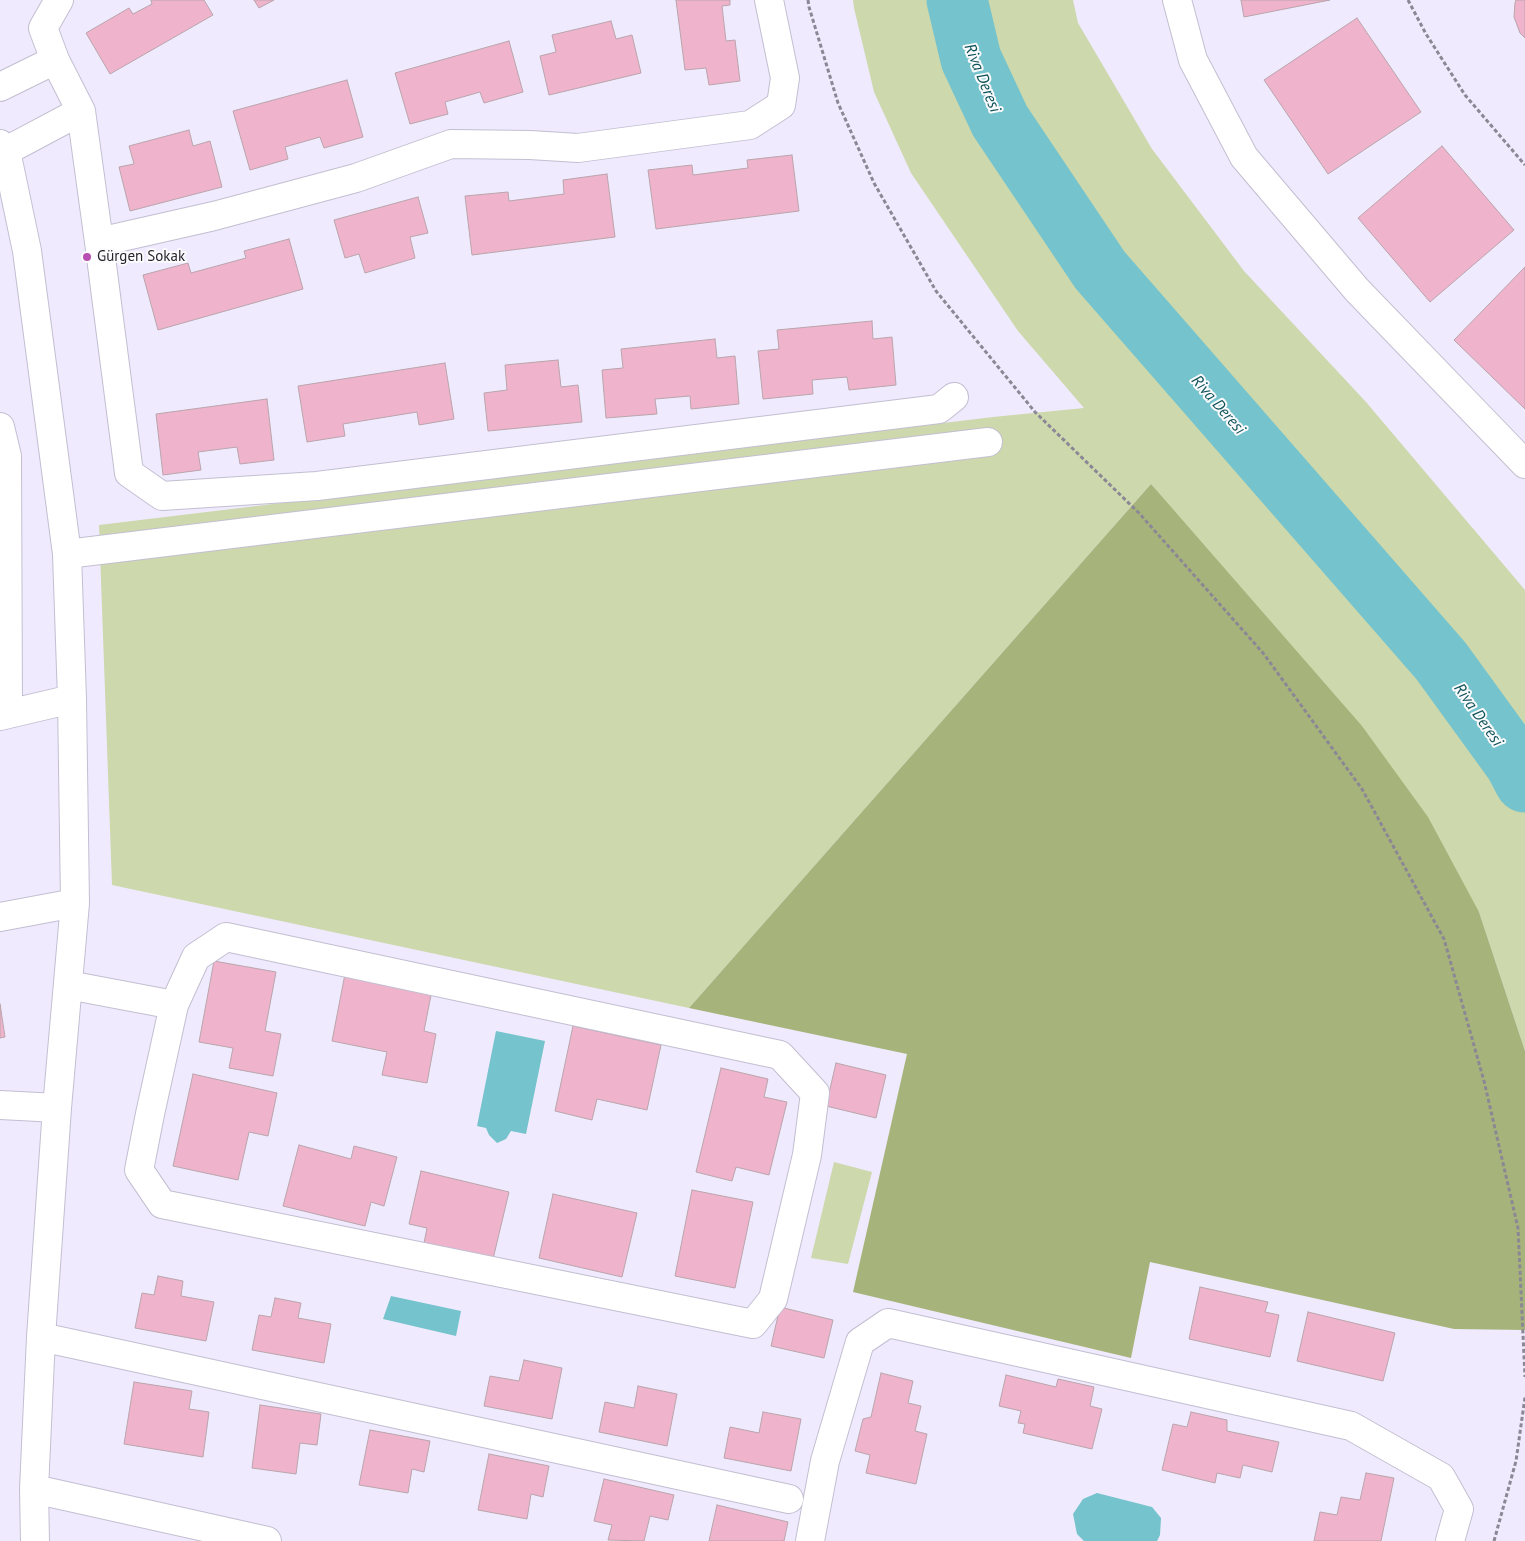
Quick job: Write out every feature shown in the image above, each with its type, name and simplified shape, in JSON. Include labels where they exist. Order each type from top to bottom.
[{"type":"street","points":[[58,0],[43,28],[56,60],[81,111],[129,473],[162,496],[317,486],[939,409],[954,397]]},
{"type":"street","points":[[99,242],[214,216],[347,180],[451,144],[578,148],[750,125],[781,105],[785,78],[769,0]]},
{"type":"street","points":[[1177,0],[1193,60],[1244,157],[1358,290],[1525,464]]},
{"type":"street","points":[[0,87],[56,60]]},
{"type":"street","points":[[35,1541],[34,1488],[41,1337],[57,1108],[75,903],[72,699],[66,554],[27,251],[3,148],[81,111]]},
{"type":"street","points":[[0,427],[7,456],[4,715],[72,699]]},
{"type":"street","points":[[66,554],[988,442]]},
{"type":"street","points":[[0,917],[75,903]]},
{"type":"street","points":[[226,937],[780,1055],[815,1093],[807,1155],[773,1299],[753,1324],[162,1204],[139,1170],[174,1005],[196,957],[226,937]]},
{"type":"street","points":[[68,985],[174,1005]]},
{"type":"street","points":[[0,1105],[57,1108]]},
{"type":"street","points":[[810,1541],[825,1461],[860,1342],[888,1323],[1352,1426],[1441,1477],[1459,1509],[1450,1541]]},
{"type":"street","points":[[41,1337],[789,1498]]},
{"type":"street","points":[[34,1488],[267,1541]]},
{"type":"path","points":[[808,0],[838,103],[874,183],[936,291],[1035,412],[1140,513],[1263,653],[1362,790],[1444,939],[1484,1081],[1518,1228],[1525,1377]]},
{"type":"path","points":[[1408,0],[1426,34],[1465,95],[1525,165]]},
{"type":"path","points":[[1494,1541],[1516,1462],[1525,1397]]},
{"type":"green space","points":[[853,0],[1073,0],[1078,23],[1152,149],[1244,271],[1366,402],[1525,590],[1525,1051],[1479,912],[1151,484],[689,1008],[112,885],[99,525],[993,417],[1084,408],[1018,331],[911,173],[874,92]]},
{"type":"green space","points":[[1151,484],[1362,726],[1428,817],[1479,912],[1525,1051],[1525,1330],[1454,1329],[1150,1262],[1131,1358],[853,1292],[907,1054],[689,1008]]},
{"type":"green space","points":[[834,1162],[872,1172],[848,1264],[811,1258]]},
{"type":"water","points":[[496,1031],[545,1041],[526,1134],[511,1131],[506,1139],[497,1143],[489,1135],[486,1128],[477,1126]]},
{"type":"water","points":[[391,1296],[461,1311],[456,1336],[383,1319]]},
{"type":"water","points":[[1097,1493],[1152,1507],[1161,1518],[1160,1535],[1157,1541],[1084,1541],[1077,1534],[1073,1514],[1083,1499]]},
{"type":"building","points":[[151,0],[204,0],[213,15],[110,74],[86,33],[129,8],[133,14],[152,4]]},
{"type":"building","points":[[254,0],[274,0],[259,8]]},
{"type":"building","points":[[676,0],[730,0],[730,5],[722,6],[726,41],[735,40],[740,81],[709,85],[706,68],[685,70]]},
{"type":"building","points":[[1241,0],[1330,0],[1244,17]]},
{"type":"building","points":[[1516,0],[1525,0],[1525,38],[1520,33],[1514,17]]},
{"type":"building","points":[[1357,18],[1421,112],[1328,174],[1264,80]]},
{"type":"building","points":[[611,21],[616,39],[632,35],[641,73],[549,95],[540,56],[556,52],[552,35]]},
{"type":"building","points":[[509,41],[523,92],[484,103],[480,92],[445,102],[448,114],[410,124],[395,73]]},
{"type":"building","points":[[347,80],[363,137],[324,148],[320,137],[285,147],[288,159],[250,170],[233,111]]},
{"type":"building","points":[[189,130],[193,146],[210,141],[222,187],[130,211],[119,167],[134,164],[129,146]]},
{"type":"building","points":[[1442,146],[1514,230],[1430,302],[1358,218]]},
{"type":"building","points":[[792,155],[799,211],[656,229],[648,170],[692,165],[693,175],[748,168],[747,160]]},
{"type":"building","points":[[607,174],[615,237],[472,255],[465,196],[508,192],[509,201],[564,194],[563,180]]},
{"type":"building","points":[[418,197],[428,233],[410,237],[415,258],[365,273],[359,254],[345,258],[334,220]]},
{"type":"building","points":[[289,239],[303,289],[158,330],[143,275],[188,263],[191,273],[246,258],[244,251]]},
{"type":"building","points":[[1525,267],[1525,409],[1454,340]]},
{"type":"building","points":[[872,321],[873,339],[892,337],[896,385],[849,390],[847,377],[812,380],[813,394],[763,399],[758,351],[779,349],[777,330]]},
{"type":"building","points":[[715,339],[717,358],[735,356],[739,404],[691,409],[690,396],[655,399],[657,414],[606,418],[602,370],[623,368],[621,349]]},
{"type":"building","points":[[558,360],[561,387],[578,385],[582,422],[488,431],[484,393],[507,390],[505,365]]},
{"type":"building","points":[[445,363],[454,419],[419,425],[417,412],[343,424],[345,436],[307,442],[298,386]]},
{"type":"building","points":[[267,399],[274,460],[240,464],[237,447],[198,452],[201,470],[163,475],[156,414]]},
{"type":"building","points":[[214,961],[276,972],[265,1031],[281,1034],[273,1076],[229,1068],[233,1048],[199,1042]]},
{"type":"building","points":[[345,974],[432,990],[424,1031],[436,1034],[427,1083],[382,1075],[387,1052],[332,1041]]},
{"type":"building","points":[[0,1004],[5,1037],[0,1038]]},
{"type":"building","points":[[573,1026],[661,1045],[647,1110],[597,1099],[592,1120],[555,1111]]},
{"type":"building","points":[[836,1063],[886,1075],[876,1118],[826,1106]]},
{"type":"building","points":[[721,1068],[768,1079],[764,1097],[787,1102],[769,1175],[736,1167],[732,1181],[696,1172]]},
{"type":"building","points":[[193,1074],[277,1093],[268,1136],[249,1132],[238,1180],[173,1166]]},
{"type":"building","points":[[299,1145],[351,1159],[354,1146],[397,1157],[384,1206],[371,1202],[365,1226],[283,1206]]},
{"type":"building","points":[[421,1171],[509,1192],[493,1259],[424,1243],[427,1228],[409,1224]]},
{"type":"building","points":[[692,1190],[753,1202],[735,1288],[675,1276]]},
{"type":"building","points":[[553,1194],[637,1213],[622,1277],[539,1258]]},
{"type":"building","points":[[158,1276],[183,1281],[181,1296],[214,1302],[206,1341],[135,1328],[142,1293],[154,1295]]},
{"type":"building","points":[[1200,1287],[1268,1302],[1265,1312],[1279,1315],[1270,1357],[1189,1339]]},
{"type":"building","points":[[275,1298],[301,1303],[298,1318],[331,1324],[324,1363],[252,1350],[259,1315],[271,1317]]},
{"type":"building","points":[[780,1307],[833,1320],[824,1358],[771,1346]]},
{"type":"building","points":[[1308,1312],[1395,1333],[1383,1381],[1297,1361]]},
{"type":"building","points":[[524,1360],[562,1368],[552,1419],[484,1406],[490,1376],[519,1381]]},
{"type":"building","points":[[881,1373],[913,1381],[908,1403],[921,1406],[915,1431],[927,1434],[916,1484],[866,1473],[870,1455],[855,1451],[863,1419],[871,1417]]},
{"type":"building","points":[[1006,1375],[1056,1387],[1058,1379],[1094,1387],[1090,1406],[1102,1409],[1092,1449],[1023,1433],[1025,1424],[1018,1423],[1021,1411],[999,1406]]},
{"type":"building","points":[[134,1382],[192,1391],[189,1409],[209,1412],[203,1457],[124,1444]]},
{"type":"building","points":[[638,1386],[677,1394],[667,1446],[599,1432],[605,1402],[634,1408]]},
{"type":"building","points":[[260,1405],[321,1414],[317,1445],[300,1443],[296,1474],[252,1468]]},
{"type":"building","points":[[763,1412],[801,1419],[791,1471],[724,1458],[730,1427],[759,1433]]},
{"type":"building","points":[[1191,1412],[1227,1420],[1227,1431],[1279,1442],[1272,1472],[1243,1465],[1240,1478],[1217,1473],[1215,1483],[1162,1470],[1173,1424],[1187,1427]]},
{"type":"building","points":[[370,1430],[430,1441],[424,1472],[412,1469],[408,1493],[359,1485]]},
{"type":"building","points":[[489,1454],[549,1466],[543,1497],[531,1494],[527,1519],[478,1510]]},
{"type":"building","points":[[1366,1473],[1394,1478],[1381,1541],[1314,1541],[1320,1512],[1337,1515],[1341,1497],[1360,1500]]},
{"type":"building","points":[[604,1479],[674,1495],[668,1520],[650,1516],[644,1541],[608,1540],[612,1525],[594,1521]]},
{"type":"building","points":[[717,1505],[788,1522],[784,1541],[709,1541]]},
{"type":"waterway","name":"Riva Deresi","points":[[957,0],[971,59],[1000,121],[1100,270],[1441,661],[1515,763],[1525,782]]},
{"type":"place","name":"Gürgen Sokak","points":[[87,257]]}]
